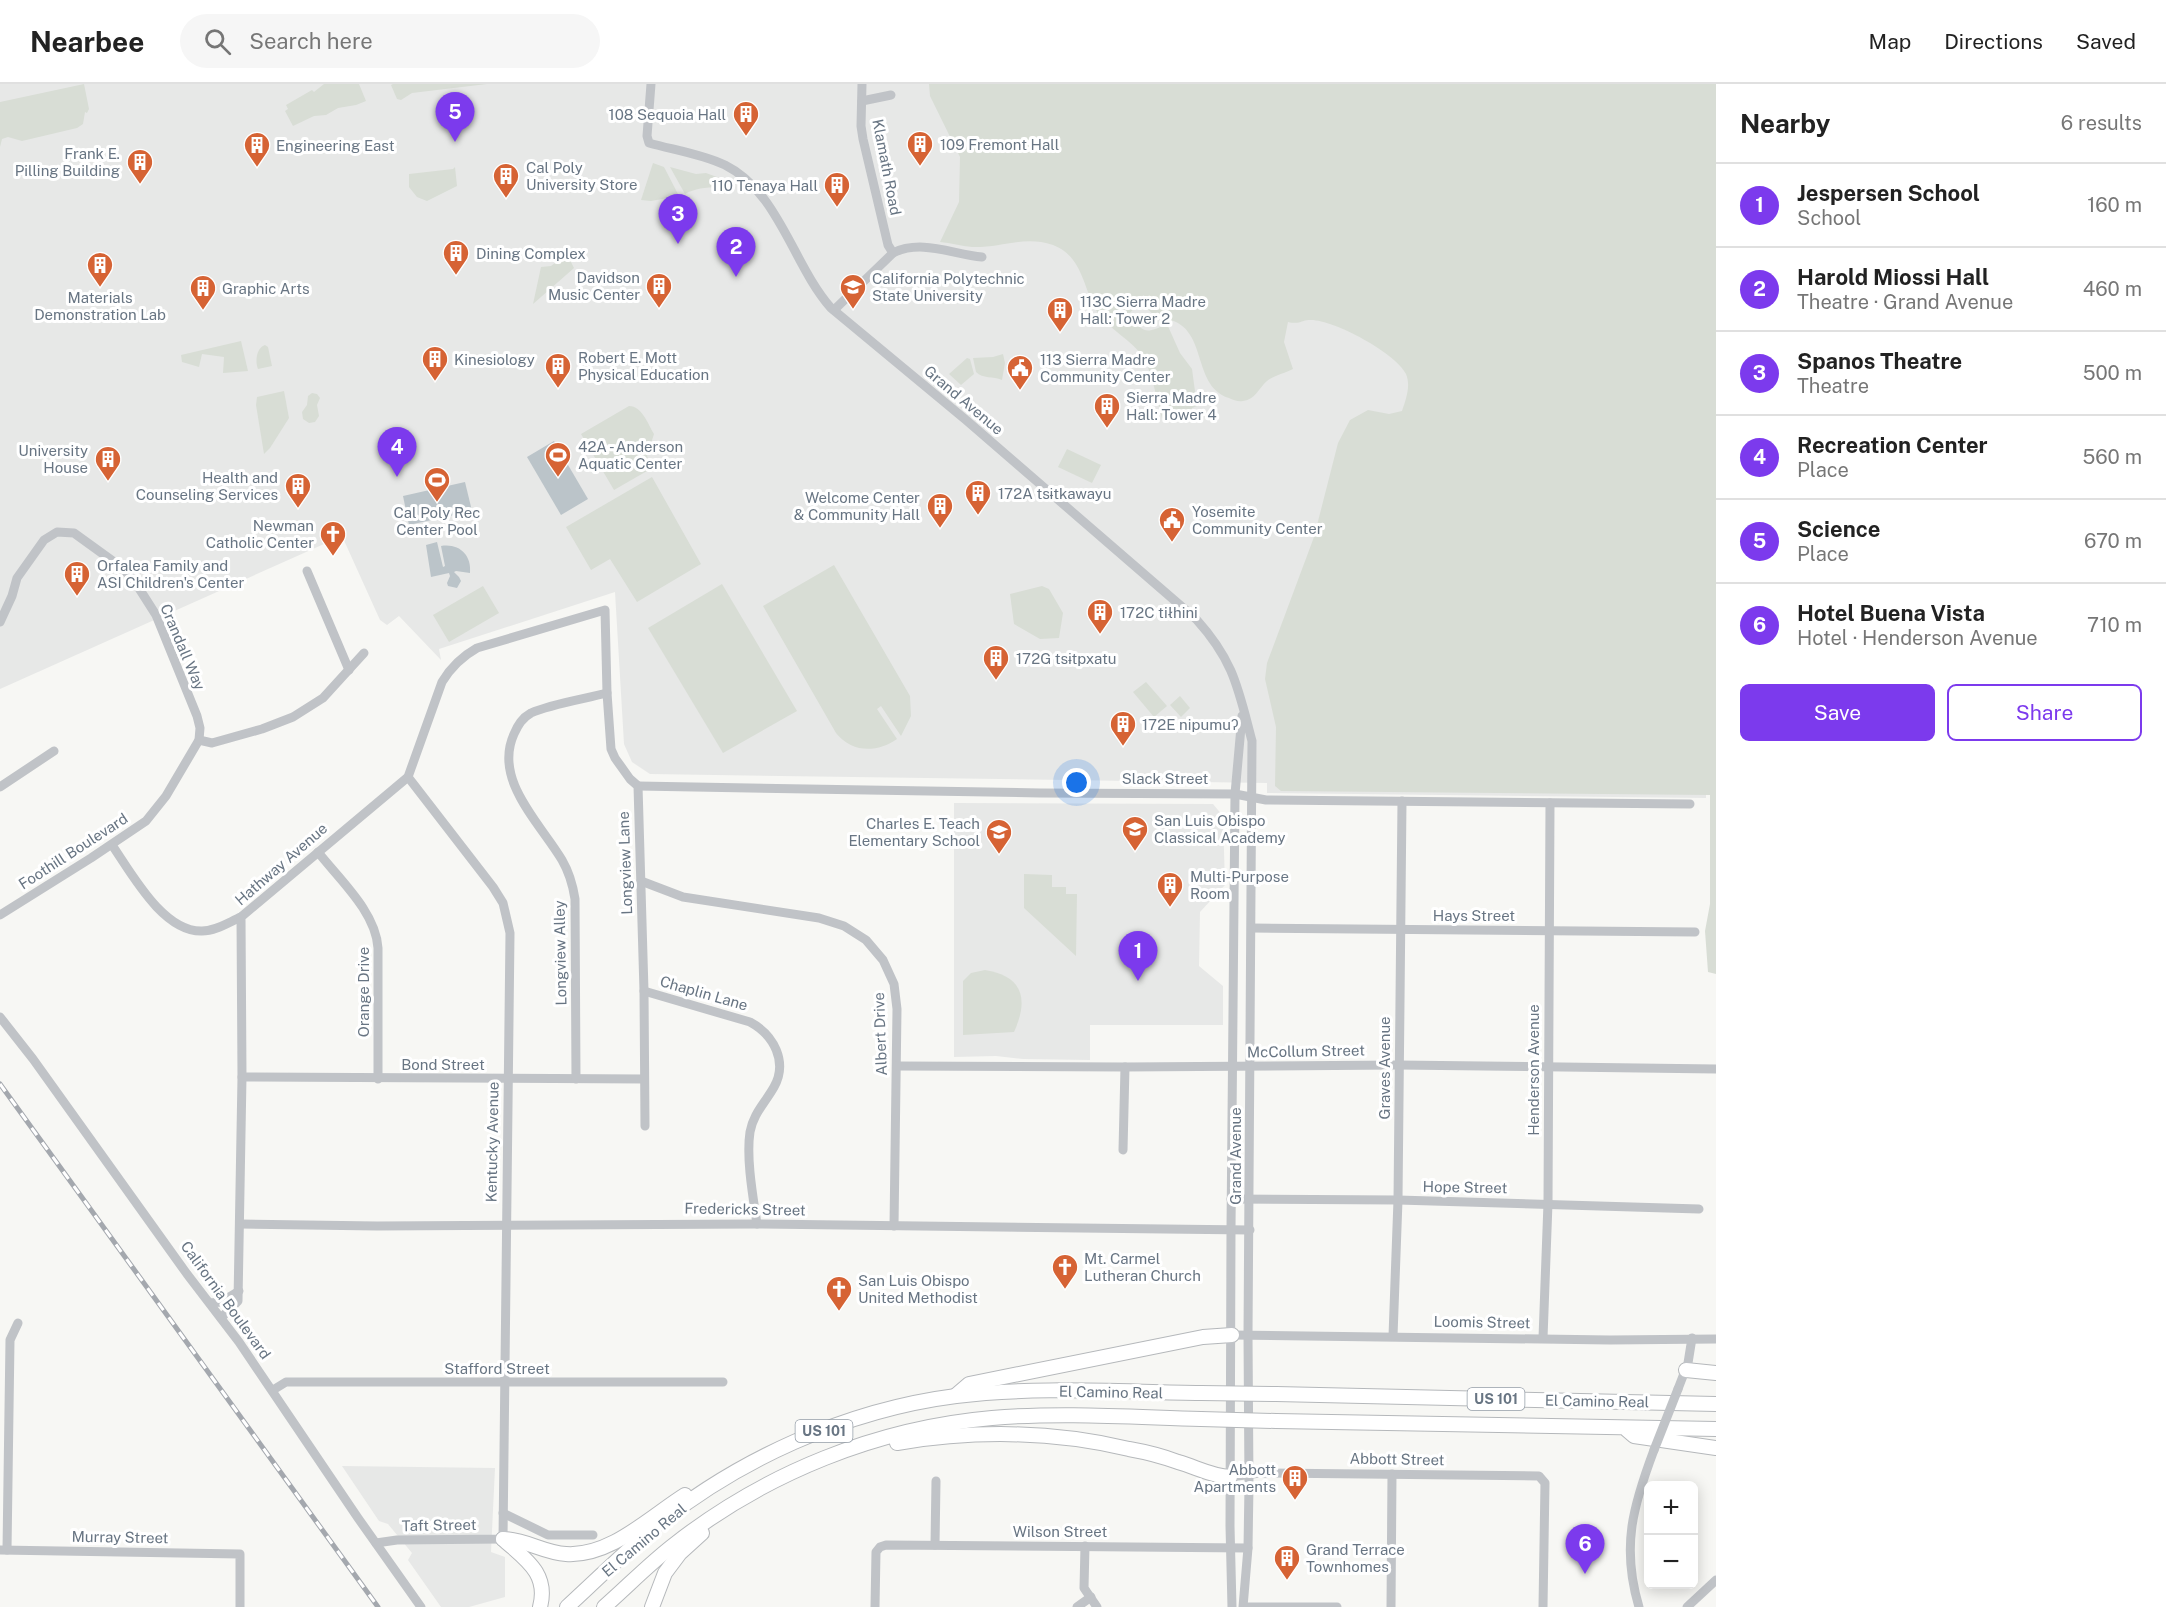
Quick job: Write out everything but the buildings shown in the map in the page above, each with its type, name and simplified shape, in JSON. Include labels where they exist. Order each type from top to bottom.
[{"type":"highway","points":[[953,1397],[969,1384],[1203,1337],[1232,1335]]},
{"type":"highway","points":[[1686,1370],[1716,1373]]},
{"type":"highway","name":"El Camino Real","points":[[567,1607],[652,1530],[704,1491],[807,1437],[872,1415],[917,1403],[953,1397],[1032,1391],[1716,1404]]},
{"type":"highway","name":"El Camino Real","points":[[604,1607],[659,1557],[710,1518],[773,1481],[851,1448],[922,1428],[993,1418],[1060,1416],[1716,1429]]},
{"type":"highway","points":[[1623,1427],[1634,1436],[1681,1441],[1716,1448]]},
{"type":"highway","points":[[851,1448],[876,1449],[916,1440],[965,1435],[1061,1437],[1128,1448],[1178,1462],[1216,1476],[1230,1477]]},
{"type":"highway","points":[[503,1539],[514,1539],[555,1553],[590,1552],[611,1545],[689,1492],[704,1491]]},
{"type":"highway","points":[[652,1607],[665,1573],[680,1553],[700,1537],[710,1518]]},
{"type":"highway","points":[[503,1539],[533,1566],[542,1592],[540,1607]]},
{"type":"street","name":"Grand Avenue","points":[[651,84],[647,136],[649,143],[725,165],[751,183],[765,199],[817,291],[834,310],[1196,619],[1215,639],[1238,685],[1252,741],[1249,1473],[1244,1607]]},
{"type":"street","name":"Klamath Road","points":[[862,84],[863,139],[888,245],[893,253]]},
{"type":"street","points":[[862,101],[891,95]]},
{"type":"street","points":[[834,310],[893,253],[921,246],[982,257]]},
{"type":"street","name":"Crandall Way","points":[[0,622],[12,596],[17,578],[44,540],[57,532],[74,533],[121,567],[135,582],[156,615],[196,716],[200,728],[199,740]]},
{"type":"street","points":[[308,571],[349,670]]},
{"type":"street","points":[[408,777],[442,682],[463,656],[477,648],[604,610],[611,749],[630,779],[638,786]]},
{"type":"street","points":[[199,740],[212,742],[262,729],[293,717],[323,698],[364,653]]},
{"type":"street","name":"Longview Alley","points":[[576,1079],[573,886],[563,862],[514,787],[508,753],[519,724],[530,714],[607,693]]},
{"type":"street","name":"Grand Avenue","points":[[1232,1607],[1231,1199],[1235,794],[1243,707]]},
{"type":"street","name":"Foothill Boulevard","points":[[0,915],[146,821],[166,796],[199,740]]},
{"type":"street","points":[[0,787],[54,751]]},
{"type":"street","name":"Hathway Avenue","points":[[221,1318],[238,1301],[242,1077],[241,916],[408,777]]},
{"type":"street","name":"Kentucky Avenue","points":[[408,777],[493,887],[503,903],[510,933],[503,1383],[503,1539]]},
{"type":"street","name":"Slack Street","points":[[638,786],[1235,794],[1266,800],[1690,804]]},
{"type":"street","name":"Longview Lane","points":[[638,786],[645,1126]]},
{"type":"street","name":"Graves Avenue","points":[[1394,1336],[1398,1200],[1402,801]]},
{"type":"street","name":"Henderson Avenue","points":[[1543,1338],[1548,1203],[1551,803]]},
{"type":"street","points":[[112,845],[162,913],[175,924],[192,931],[205,931],[218,928],[241,916]]},
{"type":"street","name":"Orange Drive","points":[[318,852],[367,913],[377,933],[378,1079]]},
{"type":"street","name":"Albert Drive","points":[[641,881],[683,897],[819,918],[844,926],[866,940],[883,960],[894,984],[897,1009],[894,1226]]},
{"type":"street","name":"Hays Street","points":[[1252,928],[1695,932]]},
{"type":"street","name":"Chaplin Lane","points":[[644,991],[750,1022],[759,1027],[772,1040],[779,1059],[778,1076],[775,1085],[754,1117],[749,1141],[758,1224]]},
{"type":"street","name":"California Boulevard","points":[[0,1017],[33,1059],[273,1390],[421,1607]]},
{"type":"street","name":"McCollum Street","points":[[897,1066],[1398,1065],[1716,1069]]},
{"type":"street","points":[[1123,1150],[1125,1067]]},
{"type":"street","name":"Bond Street","points":[[242,1077],[644,1079]]},
{"type":"street","name":"Hope Street","points":[[1231,1199],[1548,1203],[1596,1207],[1699,1209]]},
{"type":"street","name":"Fredericks Street","points":[[240,1224],[377,1226],[758,1224],[1250,1230]]},
{"type":"street","points":[[210,1303],[222,1302],[238,1291]]},
{"type":"street","points":[[3,1550],[10,1340],[18,1323]]},
{"type":"street","name":"Loomis Street","points":[[1232,1335],[1610,1340],[1716,1339]]},
{"type":"street","points":[[1636,1606],[1630,1573],[1636,1499],[1686,1370],[1692,1338]]},
{"type":"street","name":"Stafford Street","points":[[273,1390],[286,1382],[723,1382]]},
{"type":"street","name":"Abbott Street","points":[[1230,1477],[1249,1473],[1539,1476],[1545,1484],[1543,1607]]},
{"type":"street","points":[[1391,1607],[1392,1474]]},
{"type":"street","points":[[935,1545],[936,1481]]},
{"type":"street","points":[[503,1513],[548,1535],[593,1535]]},
{"type":"street","name":"Taft Street","points":[[376,1543],[397,1540],[503,1539]]},
{"type":"street","name":"Wilson Street","points":[[875,1607],[876,1552],[880,1547],[886,1545],[1248,1548]]},
{"type":"street","points":[[1085,1546],[1084,1588],[1098,1607]]},
{"type":"street","name":"Murray Street","points":[[3,1550],[240,1554],[240,1607]]},
{"type":"street","points":[[1687,1607],[1716,1580]]},
{"type":"street","points":[[1077,1607],[1090,1597]]},
{"type":"street","points":[[1248,1607],[1337,1607]]},
{"type":"shaded area","name":"California Polytechnic State University","points":[[0,84],[1706,84],[1706,798],[1267,793],[1267,783],[650,774],[632,762],[624,744],[615,592],[439,649],[441,660],[399,616],[387,625],[380,620],[342,536],[0,689]]},
{"type":"shaded area","points":[[84,84],[89,109],[87,113],[85,112],[83,124],[77,128],[22,141],[8,137],[2,139],[0,147],[0,102]]},
{"type":"shaded area","points":[[324,84],[359,84],[366,101],[338,108],[326,115],[314,116],[293,126],[285,111],[288,109],[286,105],[312,90],[314,92]]},
{"type":"shaded area","points":[[487,84],[412,93],[401,100],[397,99],[391,85]]},
{"type":"shaded area","points":[[929,84],[1716,84],[1716,974],[1708,972],[1705,931],[1710,904],[1710,795],[1281,791],[1275,786],[1276,727],[1265,679],[1267,663],[1314,537],[1338,443],[1350,420],[1368,410],[1389,414],[1402,411],[1408,388],[1406,374],[1378,348],[1334,325],[1308,320],[1288,322],[1284,342],[1293,369],[1270,379],[1251,398],[1236,401],[1216,391],[1208,380],[1193,340],[1186,329],[1174,321],[1157,318],[1140,302],[1128,315],[1145,330],[1153,330],[1167,324],[1180,353],[1192,369],[1197,406],[1192,408],[1190,415],[1180,420],[1169,421],[1162,418],[1152,378],[1143,357],[1130,342],[1100,316],[1076,264],[1063,250],[1053,245],[1032,241],[983,247],[940,242],[959,202],[960,157],[930,96]]},
{"type":"shaded area","points":[[653,163],[664,167],[679,196],[651,201],[641,200]]},
{"type":"shaded area","points":[[455,167],[457,186],[427,201],[417,197],[409,187],[409,174]]},
{"type":"shaded area","points":[[670,167],[696,174],[706,173],[735,188],[702,188],[685,194]]},
{"type":"shaded area","points":[[563,257],[570,260],[574,268],[533,304],[541,267],[551,266]]},
{"type":"shaded area","points":[[241,341],[248,371],[223,373],[224,357],[202,354],[199,367],[182,362],[181,355]]},
{"type":"shaded area","points":[[265,345],[268,347],[272,366],[258,369],[257,356]]},
{"type":"shaded area","points":[[1003,354],[1005,363],[1002,380],[982,376],[976,372],[973,358]]},
{"type":"shaded area","points":[[967,358],[970,359],[974,374],[961,385],[949,374]]},
{"type":"shaded area","points":[[284,391],[289,418],[264,454],[256,405],[257,397]]},
{"type":"shaded area","points":[[312,393],[317,394],[320,398],[317,405],[319,416],[315,422],[309,423],[303,419],[302,412],[307,405],[308,396]]},
{"type":"shaded area","points":[[629,406],[641,412],[654,434],[647,456],[651,466],[647,471],[614,490],[581,434]]},
{"type":"shaded area","name":"42A - Anderson Aquatic Center","points":[[554,441],[588,499],[561,515],[527,457]]},
{"type":"shaded area","points":[[1067,449],[1101,465],[1092,483],[1058,467]]},
{"type":"shaded area","points":[[652,477],[701,564],[637,602],[610,559],[591,570],[566,527]]},
{"type":"shaded area","name":"Cal Poly Rec Center Pool","points":[[465,482],[472,511],[409,525],[403,496]]},
{"type":"shaded area","points":[[437,542],[443,567],[445,566],[441,546],[459,548],[469,561],[470,573],[454,572],[461,581],[457,588],[448,586],[449,573],[431,577],[426,545]]},
{"type":"shaded area","points":[[834,565],[910,696],[911,716],[901,736],[881,706],[877,709],[897,739],[873,749],[849,744],[836,733],[763,606]]},
{"type":"shaded area","points":[[722,584],[797,711],[723,753],[648,628]]},
{"type":"shaded area","points":[[483,586],[499,613],[449,642],[433,615]]},
{"type":"shaded area","points":[[1042,586],[1049,589],[1063,613],[1059,638],[1040,639],[1014,624],[1010,594]]},
{"type":"shaded area","points":[[1146,682],[1167,706],[1154,717],[1133,692]]},
{"type":"shaded area","points":[[1180,696],[1190,708],[1181,717],[1170,705]]},
{"type":"shaded area","points":[[954,803],[1213,804],[1223,816],[1225,885],[1200,912],[1199,966],[1223,986],[1223,1025],[1090,1025],[1090,1060],[1023,1059],[996,1056],[954,1057]]},
{"type":"shaded area","points":[[1024,874],[1052,875],[1052,887],[1066,887],[1066,894],[1077,894],[1076,956],[1024,908]]},
{"type":"shaded area","points":[[985,970],[998,973],[1015,984],[1021,999],[1019,1020],[1014,1032],[963,1035],[963,981],[971,973]]},
{"type":"shaded area","points":[[342,1466],[495,1468],[491,1552],[505,1557],[505,1597],[469,1607],[441,1607],[408,1560],[412,1553],[388,1524],[379,1521]]},
{"type":"railway","points":[[0,1084],[378,1607]]},
{"type":"place","name":"108 Sequoia Hall","points":[[746,137]]},
{"type":"place","name":"Science","points":[[455,142]]},
{"type":"place","name":"109 Fremont Hall","points":[[920,167]]},
{"type":"place","name":"Engineering East","points":[[257,168]]},
{"type":"place","name":"Frank E. Pilling Building","points":[[140,185]]},
{"type":"place","name":"Cal Poly University Store","points":[[506,199]]},
{"type":"place","name":"110 Tenaya Hall","points":[[837,208]]},
{"type":"place","name":"Spanos Theatre","points":[[678,244]]},
{"type":"place","name":"Dining Complex","points":[[456,276]]},
{"type":"place","name":"Harold Miossi Hall","points":[[736,277]]},
{"type":"place","name":"Materials Demonstration Lab","points":[[100,288]]},
{"type":"place","name":"Davidson Music Center","points":[[659,309]]},
{"type":"place","name":"California Polytechnic State University","points":[[853,310]]},
{"type":"place","name":"Graphic Arts","points":[[203,311]]},
{"type":"place","name":"113C Sierra Madre Hall: Tower 2","points":[[1060,333]]},
{"type":"place","name":"Kinesiology","points":[[435,382]]},
{"type":"place","name":"Robert E. Mott Physical Education","points":[[558,389]]},
{"type":"place","name":"113 Sierra Madre Community Center","points":[[1020,391]]},
{"type":"place","name":"Sierra Madre Hall: Tower 4","points":[[1107,429]]},
{"type":"place","name":"Recreation Center","points":[[397,477]]},
{"type":"place","name":"42A - Anderson Aquatic Center","points":[[558,478]]},
{"type":"place","name":"University House","points":[[108,482]]},
{"type":"place","name":"Cal Poly Rec Center Pool","points":[[437,503]]},
{"type":"place","name":"Health and Counseling Services","points":[[298,509]]},
{"type":"place","name":"172A tsɨtkawayu","points":[[978,516]]},
{"type":"place","name":"Welcome Center & Community Hall","points":[[940,529]]},
{"type":"place","name":"Yosemite Community Center","points":[[1172,543]]},
{"type":"place","name":"Newman Catholic Center","points":[[333,557]]},
{"type":"place","name":"Orfalea Family and ASI Children's Center","points":[[77,597]]},
{"type":"place","name":"172C tiłhini","points":[[1100,635]]},
{"type":"place","name":"172G tsɨtpxatu","points":[[996,681]]},
{"type":"place","name":"172E nipumuʔ","points":[[1123,747]]},
{"type":"place","name":"San Luis Obispo Classical Academy","points":[[1135,852]]},
{"type":"place","name":"Charles E. Teach Elementary School","points":[[999,855]]},
{"type":"place","name":"Multi-Purpose Room","points":[[1170,908]]},
{"type":"place","name":"Jespersen School","points":[[1138,981]]},
{"type":"place","name":"Mt. Carmel Lutheran Church","points":[[1065,1290]]},
{"type":"place","name":"San Luis Obispo United Methodist","points":[[839,1312]]},
{"type":"place","name":"Abbott Apartments","points":[[1295,1501]]},
{"type":"place","name":"Hotel Buena Vista","points":[[1585,1574]]},
{"type":"place","name":"Grand Terrace Townhomes","points":[[1287,1581]]}]
